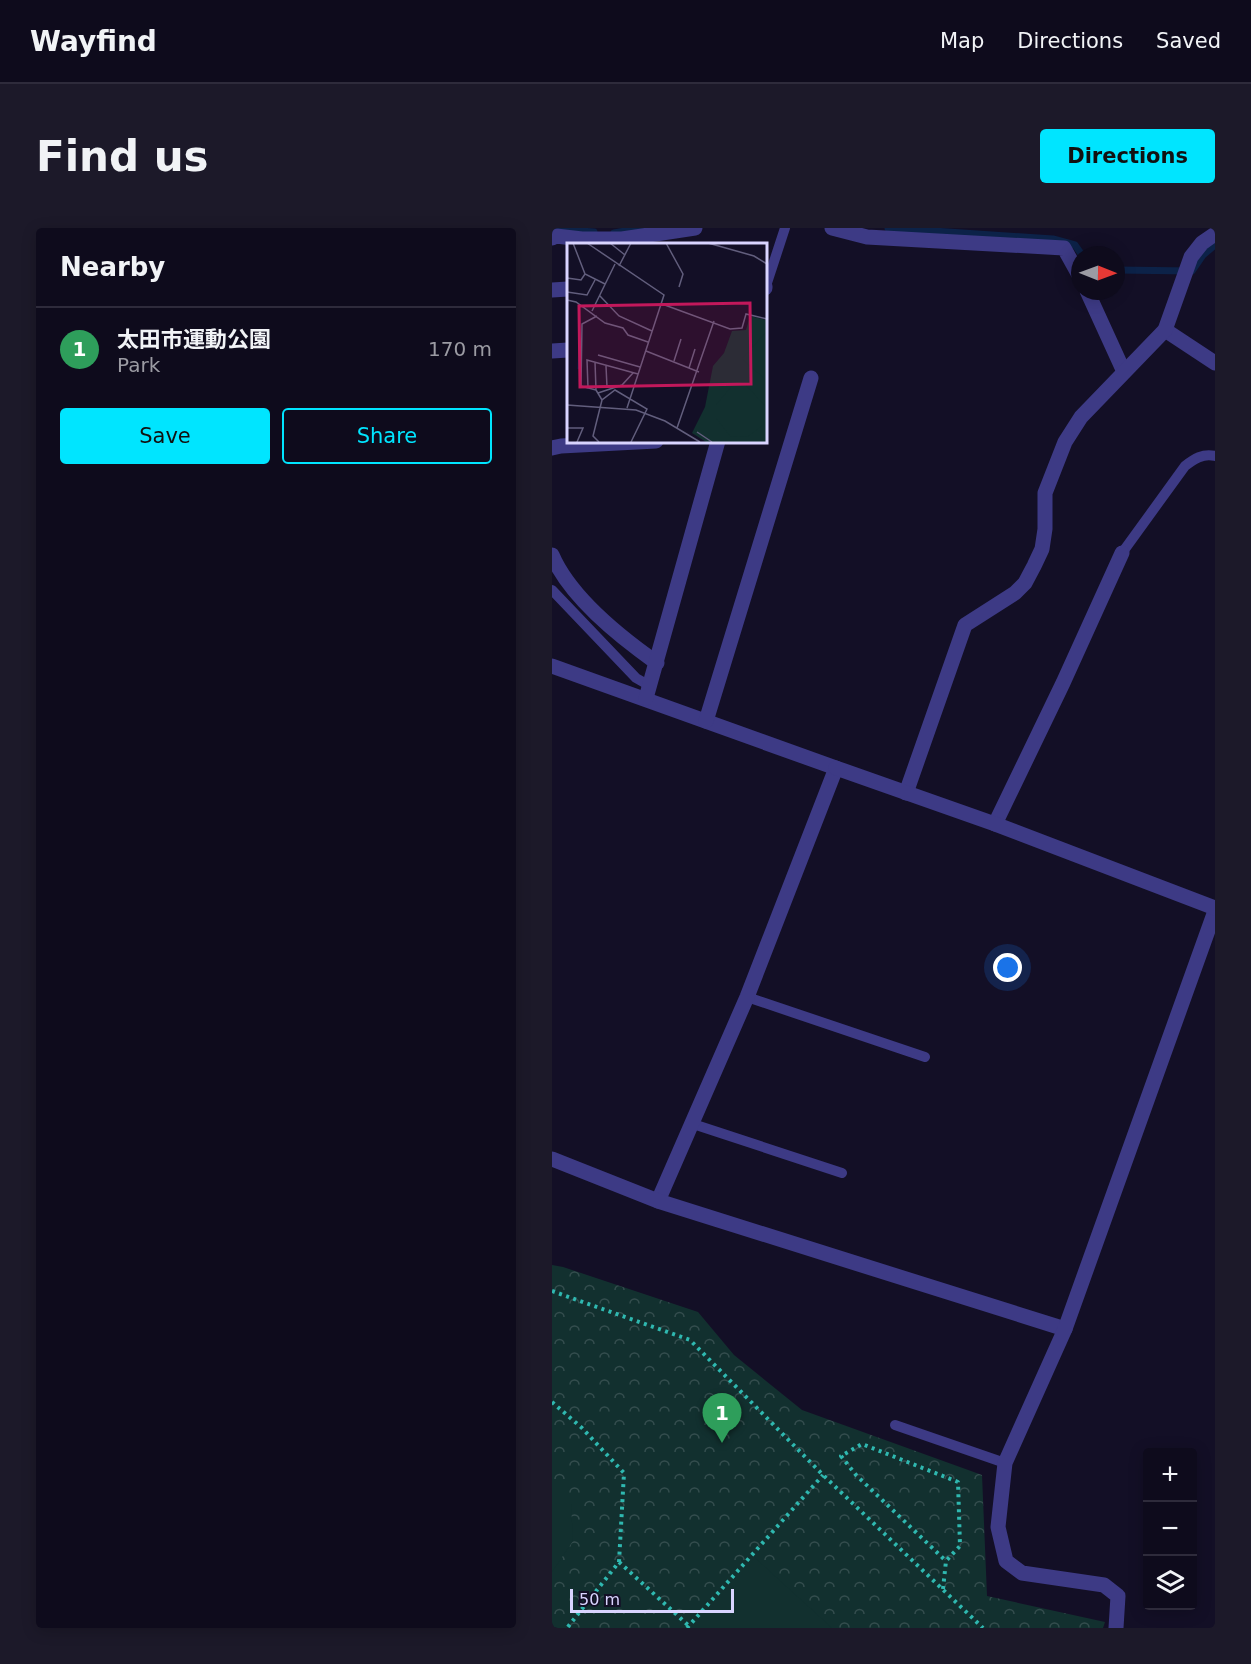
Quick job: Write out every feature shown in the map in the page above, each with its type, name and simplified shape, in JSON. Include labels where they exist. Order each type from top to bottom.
[{"type":"street","points":[[552,238],[556,236],[582,239],[622,239],[695,228]]},
{"type":"street","points":[[832,228],[867,237],[1064,248],[1071,261]]},
{"type":"street","points":[[906,793],[965,625],[1025,584],[1042,549],[1045,529],[1045,493],[1065,442],[1081,417],[1165,330],[1191,257],[1202,243],[1215,234]]},
{"type":"street","points":[[552,290],[567,289]]},
{"type":"street","points":[[1091,300],[1124,372]]},
{"type":"street","points":[[1165,330],[1215,363]]},
{"type":"street","points":[[552,351],[567,350]]},
{"type":"street","points":[[706,721],[811,378]]},
{"type":"street","points":[[552,448],[637,442]]},
{"type":"street","points":[[648,692],[718,442]]},
{"type":"street","points":[[995,824],[1122,554]]},
{"type":"street","points":[[552,555],[558,570],[583,600],[635,648],[657,663]]},
{"type":"street","points":[[552,666],[648,692],[706,721],[995,824],[1215,909],[1065,1329],[1005,1463],[998,1527],[1006,1561],[1022,1573],[1104,1585],[1118,1596],[1116,1628]]},
{"type":"street","points":[[658,1201],[690,1123],[747,997],[836,768]]},
{"type":"street","points":[[552,1159],[658,1201],[1065,1329]]},
{"type":"lane","points":[[766,283],[785,228]]},
{"type":"lane","points":[[1122,554],[1185,466],[1193,459],[1208,454],[1215,456]]},
{"type":"lane","points":[[552,590],[648,692]]},
{"type":"lane","points":[[747,997],[925,1057]]},
{"type":"lane","points":[[690,1123],[842,1173]]},
{"type":"lane","points":[[895,1425],[1005,1463]]},
{"type":"path","points":[[552,1291],[690,1340],[823,1475],[983,1628]]},
{"type":"path","points":[[552,1402],[582,1428],[624,1473],[619,1562],[567,1628]]},
{"type":"path","points":[[942,1590],[946,1561],[960,1546],[958,1482],[862,1444],[841,1456],[856,1475],[946,1561]]},
{"type":"path","points":[[619,1562],[688,1627],[823,1475]]},
{"type":"green space","points":[[552,1265],[698,1312],[734,1355],[802,1410],[982,1475],[987,1596],[1105,1622],[1103,1628],[552,1628]]},
{"type":"green space","points":[[552,1486],[571,1504],[573,1541],[552,1572]]},
{"type":"green space","points":[[752,1555],[832,1628],[687,1628]]},
{"type":"waterway","points":[[614,233],[641,228]]},
{"type":"waterway","points":[[888,228],[1053,239],[1076,246]]},
{"type":"waterway","points":[[552,229],[594,232]]},
{"type":"waterway","points":[[1125,270],[1192,271],[1203,255],[1215,245]]},
{"type":"place","name":"太田市運動公園","points":[[722,1443]]}]
